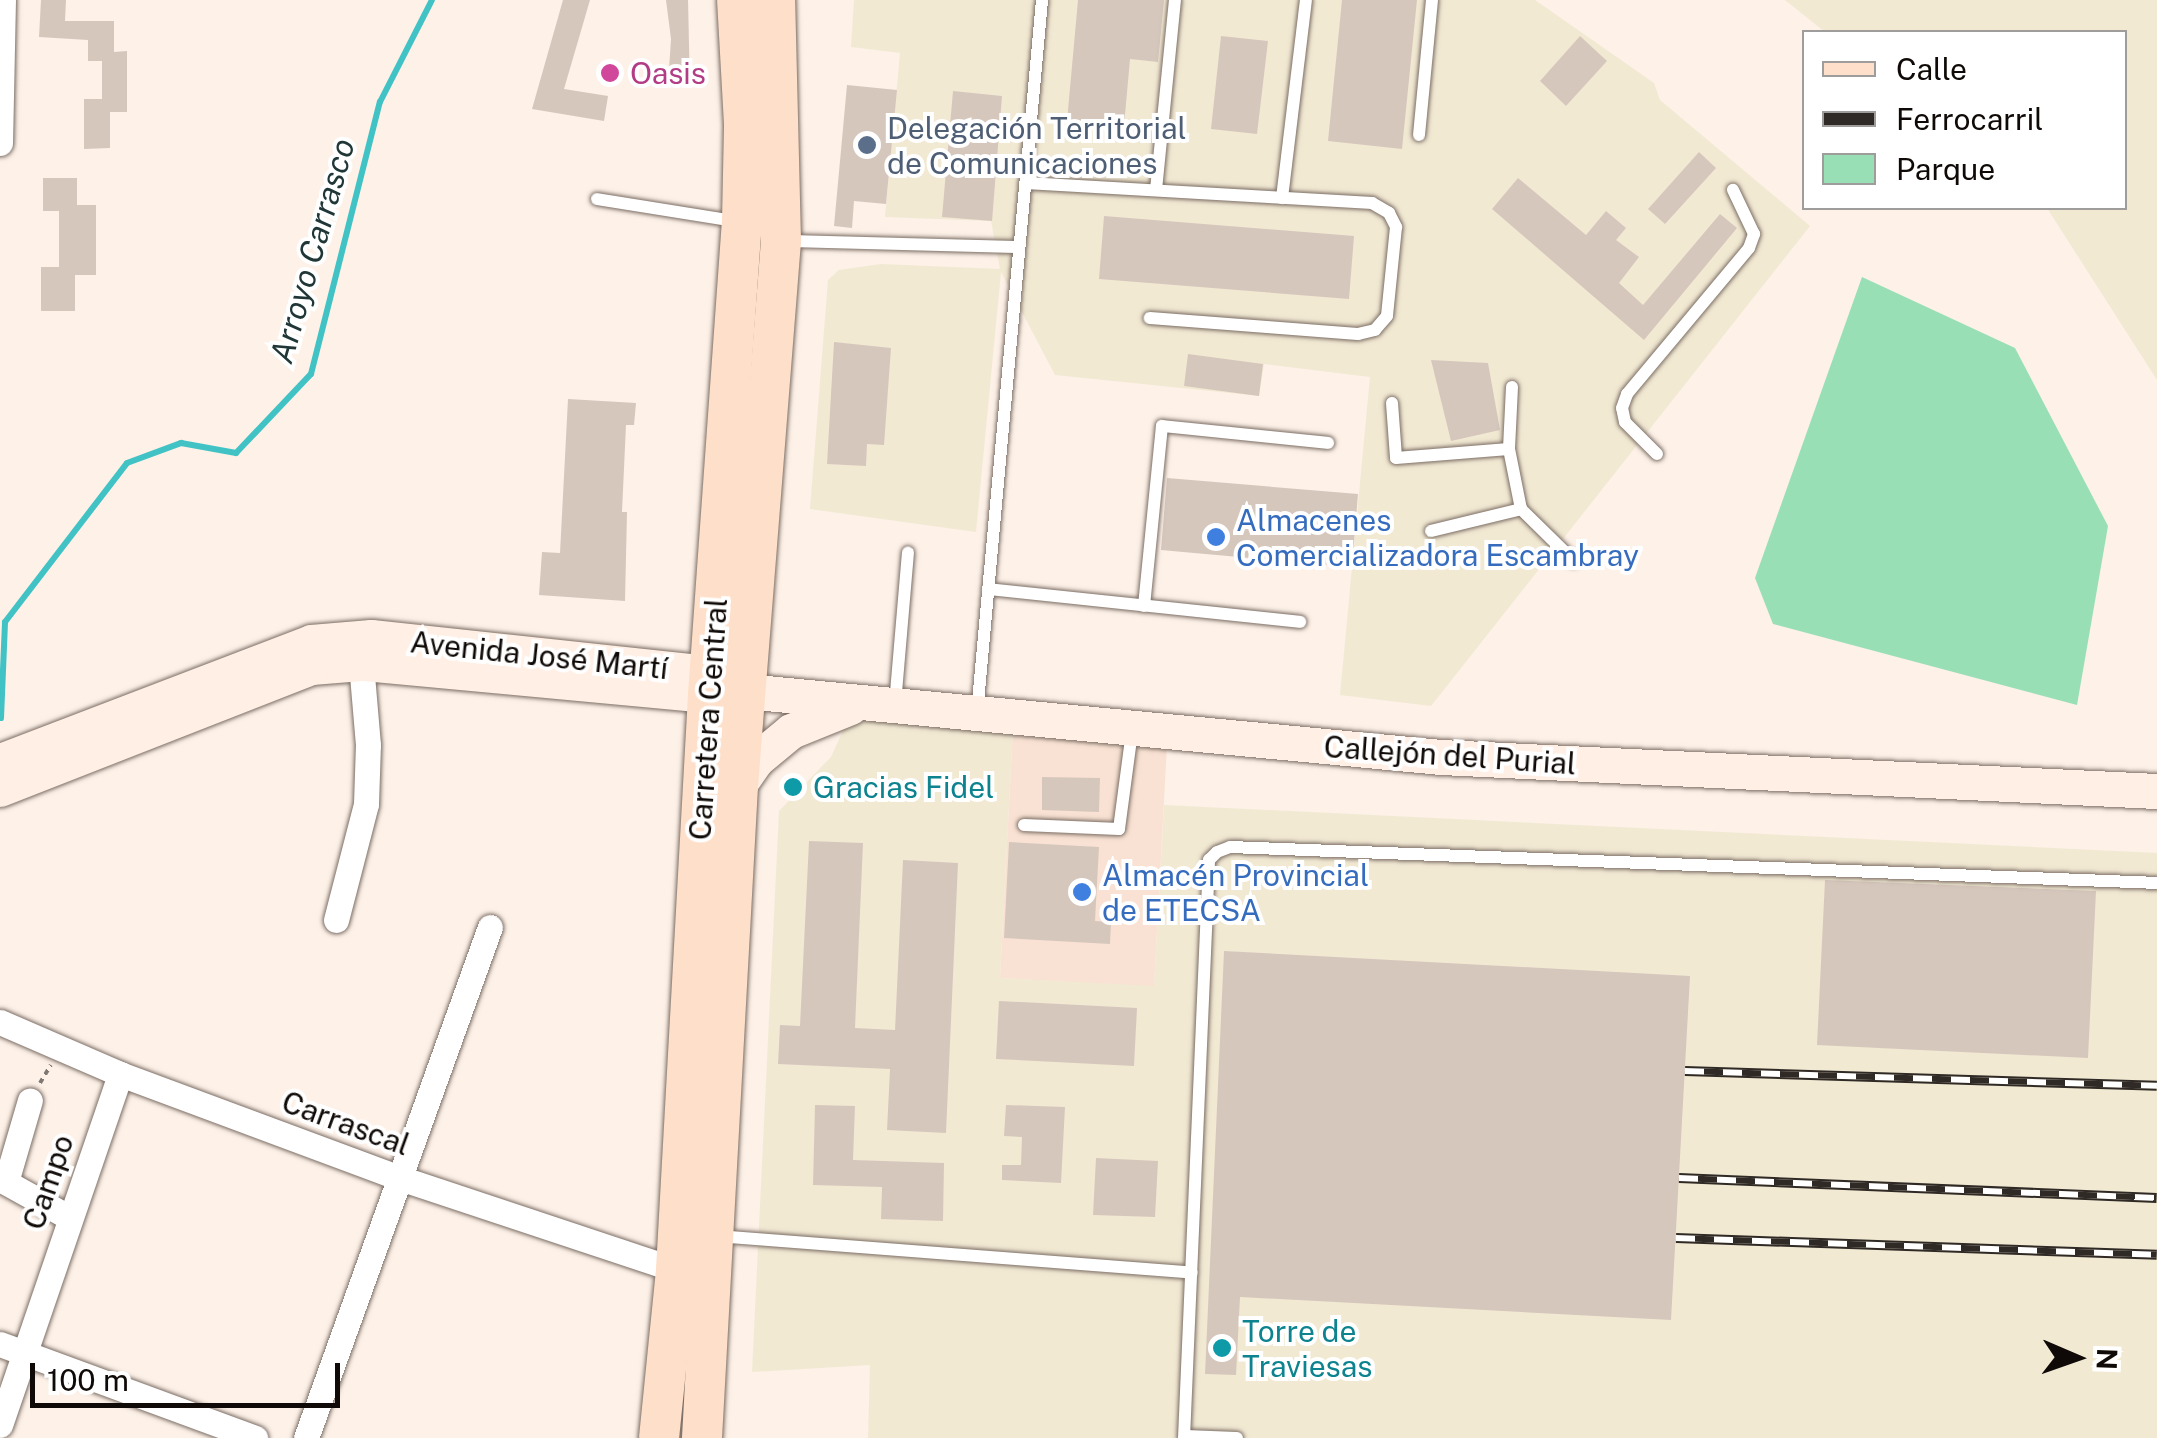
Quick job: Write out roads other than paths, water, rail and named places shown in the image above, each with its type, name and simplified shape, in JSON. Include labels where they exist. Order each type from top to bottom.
[{"type":"main road","name":"Carretera Central","points":[[659,1438],[676,1270],[721,686],[742,222],[744,124],[738,0]]},
{"type":"main road","name":"Carretera Central","points":[[702,1438],[738,786],[721,686],[781,241],[776,0]]},
{"type":"main road","points":[[742,222],[781,241]]},
{"type":"street","points":[[0,143],[3,0]]},
{"type":"street","name":"Avenida José Martí","points":[[0,761],[311,642],[371,637],[721,686]]},
{"type":"street","points":[[336,920],[366,804],[368,745],[361,662]]},
{"type":"street","name":"Avenida José Martí","points":[[0,789],[312,666],[361,662],[721,686]]},
{"type":"street","name":"Callejón del Purial","points":[[721,686],[977,715],[1440,758],[2157,792]]},
{"type":"street","points":[[738,786],[756,760],[790,730],[829,712],[880,705]]},
{"type":"street","points":[[306,1438],[490,928]]},
{"type":"street","name":"Carrascal","points":[[0,1022],[120,1074],[397,1177],[676,1270]]},
{"type":"street","name":"Campo","points":[[0,1425],[12,1348],[70,1218],[120,1074]]},
{"type":"street","points":[[30,1100],[3,1181],[70,1218]]},
{"type":"street","points":[[12,1348],[255,1438]]},
{"type":"lane","points":[[977,715],[1042,0]]},
{"type":"lane","points":[[1156,190],[1175,0]]},
{"type":"lane","points":[[1282,198],[1306,0]]},
{"type":"lane","points":[[1419,135],[1432,0]]},
{"type":"lane","points":[[1026,183],[1372,204],[1388,212],[1396,227],[1387,316],[1375,330],[1358,334],[1150,318]]},
{"type":"lane","points":[[1657,454],[1625,422],[1622,408],[1627,394],[1749,248],[1754,234],[1733,190]]},
{"type":"lane","points":[[597,199],[742,222]]},
{"type":"lane","points":[[781,241],[1020,247]]},
{"type":"lane","points":[[1512,387],[1509,450],[1520,510],[1574,561]]},
{"type":"lane","points":[[1392,402],[1396,458],[1509,450]]},
{"type":"lane","points":[[1144,606],[1162,426],[1328,443]]},
{"type":"lane","points":[[1430,530],[1520,510]]},
{"type":"lane","points":[[880,705],[908,553]]},
{"type":"lane","points":[[988,590],[1300,622]]},
{"type":"lane","points":[[1024,825],[1118,829],[1133,730]]},
{"type":"lane","points":[[1237,1438],[1184,1437],[1209,860],[1216,852],[1230,847],[2157,883]]},
{"type":"lane","points":[[716,1236],[1192,1273]]},
{"type":"waterway","name":"Arroyo Carrasco","points":[[1,718],[5,622],[127,463],[181,443],[236,453],[311,374],[380,102],[432,0]]},
{"type":"railway","points":[[1685,1071],[2157,1086]]},
{"type":"railway","points":[[1679,1178],[2157,1198]]},
{"type":"railway","points":[[1676,1238],[2157,1255]]},
{"type":"place","name":"Oasis","points":[[610,73]]},
{"type":"place","name":"Delegación Territorial de Comunicaciones","points":[[867,145]]},
{"type":"place","name":"Almacenes Comercializadora Escambray","points":[[1216,537]]},
{"type":"place","name":"Gracias Fidel","points":[[793,787]]},
{"type":"place","name":"Almacén Provincial de ETECSA","points":[[1082,892]]},
{"type":"place","name":"Torre de Traviesas","points":[[1222,1348]]}]
